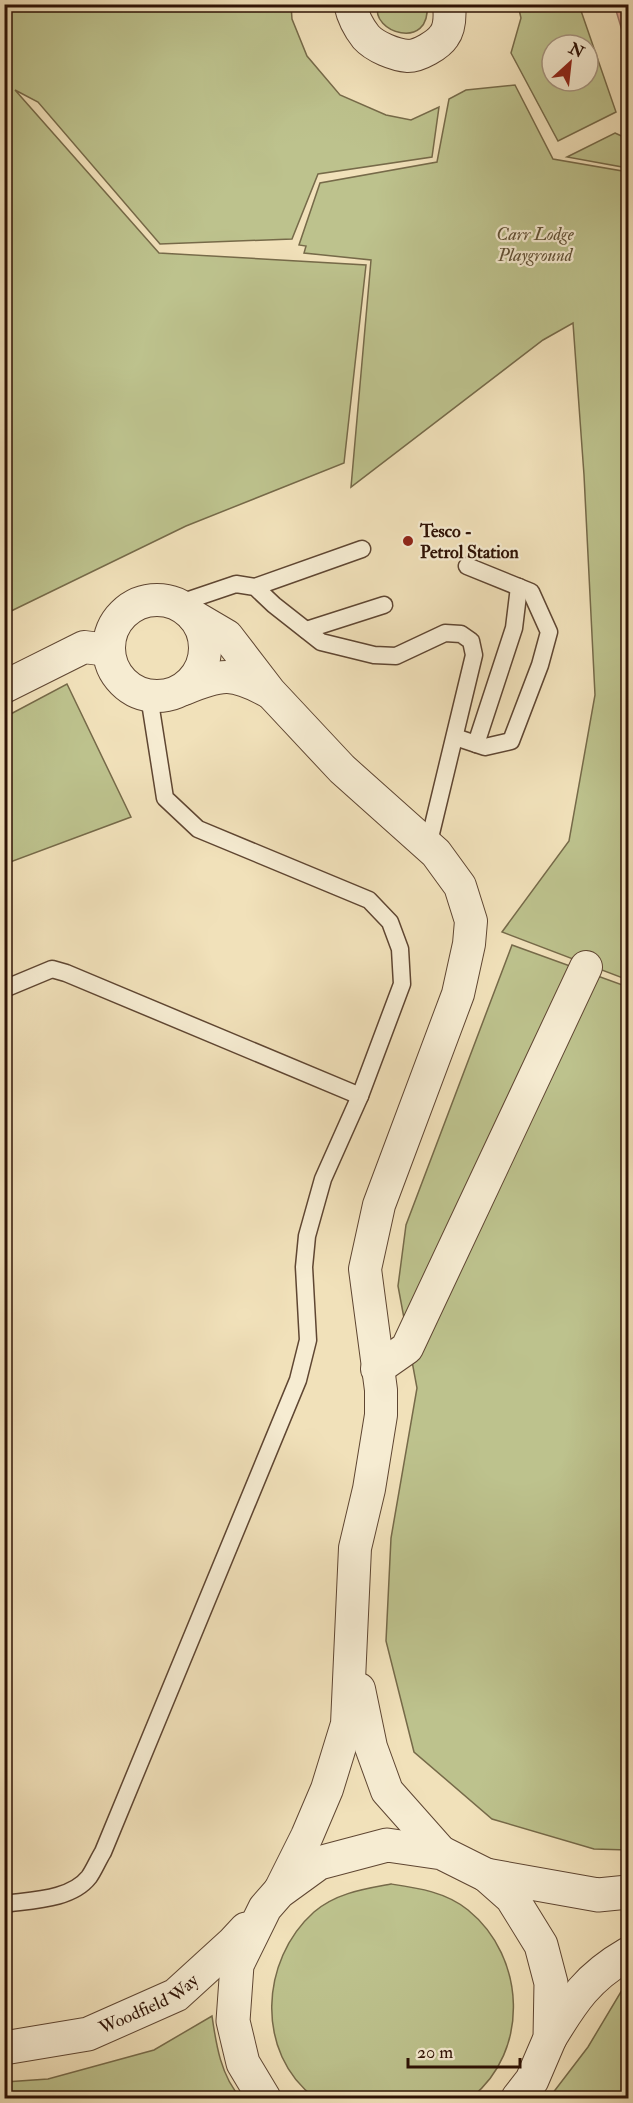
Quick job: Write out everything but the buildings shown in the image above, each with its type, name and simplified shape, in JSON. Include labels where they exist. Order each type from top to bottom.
[{"type":"street","points":[[350,4],[355,21],[368,39],[386,50],[409,56],[427,50],[445,36],[450,15],[449,4]]},
{"type":"street","points":[[264,2098],[243,2063],[233,2021],[237,1965],[307,1836],[327,1790],[347,1724],[355,1548],[369,1489],[381,1415],[381,1390],[365,1269],[379,1205],[458,994],[469,944],[471,921],[460,886],[436,853],[342,769],[270,692],[226,636],[185,610],[157,600],[134,605],[121,615],[112,629],[108,650],[112,667],[120,680],[134,691],[149,696],[170,695],[207,680],[233,676],[247,680],[270,692]]},
{"type":"street","points":[[184,689],[196,678],[204,661],[206,646],[202,629],[185,610]]},
{"type":"street","points":[[4,687],[84,647],[108,650]]},
{"type":"street","points":[[377,1369],[407,1348],[586,968]]},
{"type":"street","points":[[349,1644],[371,1747],[387,1791],[442,1853]]},
{"type":"street","name":"Woodfield Way","points":[[4,2048],[88,2034],[176,1995],[233,1943],[272,1900],[318,1863],[387,1845],[442,1853],[486,1875]]},
{"type":"street","points":[[486,1875],[598,1895],[628,1892]]},
{"type":"street","points":[[486,1875],[512,1898],[541,1945],[550,1983],[550,2038]]},
{"type":"street","points":[[518,2098],[532,2080],[550,2038],[575,1997],[608,1965],[628,1954]]},
{"type":"lane","points":[[185,610],[236,584],[255,587],[362,549]]},
{"type":"lane","points":[[455,737],[485,747],[511,741],[540,666],[549,632],[531,592],[467,566]]},
{"type":"lane","points":[[255,587],[321,642],[374,655],[396,656],[445,633],[461,634],[471,641],[474,656],[428,846]]},
{"type":"lane","points":[[476,744],[514,628],[519,587]]},
{"type":"lane","points":[[306,630],[384,605]]},
{"type":"lane","points":[[4,1905],[61,1894],[78,1886],[88,1878],[103,1852],[298,1380],[308,1340],[304,1267],[307,1236],[323,1179],[360,1096],[402,984],[400,949],[390,922],[369,900],[198,829],[165,798],[149,696]]},
{"type":"lane","points":[[4,989],[52,969],[66,973],[360,1096]]},
{"type":"green space","points":[[5,4],[291,5],[292,19],[307,56],[340,95],[386,115],[411,120],[439,107],[432,157],[318,174],[292,239],[160,244],[38,102],[15,90],[159,253],[366,265],[344,463],[186,526],[5,614]]},
{"type":"green space","points":[[378,5],[427,5],[426,19],[420,28],[411,33],[401,33],[383,23],[378,15]]},
{"type":"green space","points":[[518,5],[579,5],[589,33],[540,33],[540,93],[600,93],[600,66],[616,112],[558,141],[511,53],[521,18]]},
{"type":"green space","name":"Carr Lodge Playground","points":[[515,85],[553,159],[628,172],[628,980],[502,932],[569,841],[595,695],[584,475],[573,323],[543,340],[351,487],[371,260],[304,253],[306,246],[299,245],[320,183],[437,162],[449,99],[466,90]]},
{"type":"green space","points":[[615,133],[628,139],[628,168],[567,157]]},
{"type":"green space","points":[[67,684],[131,817],[5,864],[5,717]]},
{"type":"green space","points":[[512,945],[628,987],[628,1850],[594,1849],[492,1819],[414,1752],[386,1641],[391,1538],[417,1388],[398,1286],[406,1225]]},
{"type":"green space","points":[[391,1884],[431,1892],[459,1904],[487,1930],[501,1953],[510,1978],[513,2004],[511,2030],[504,2055],[490,2078],[471,2098],[315,2098],[296,2079],[282,2057],[274,2032],[272,2006],[275,1980],[283,1955],[296,1932],[314,1912],[332,1900]]},
{"type":"green space","points":[[628,1980],[628,2098],[549,2098],[588,2047]]},
{"type":"green space","points":[[212,2016],[224,2070],[234,2090],[241,2098],[5,2098],[5,2082],[48,2079],[154,2050]]},
{"type":"place","name":"Tesco - Petrol Station","points":[[408,541]]}]
